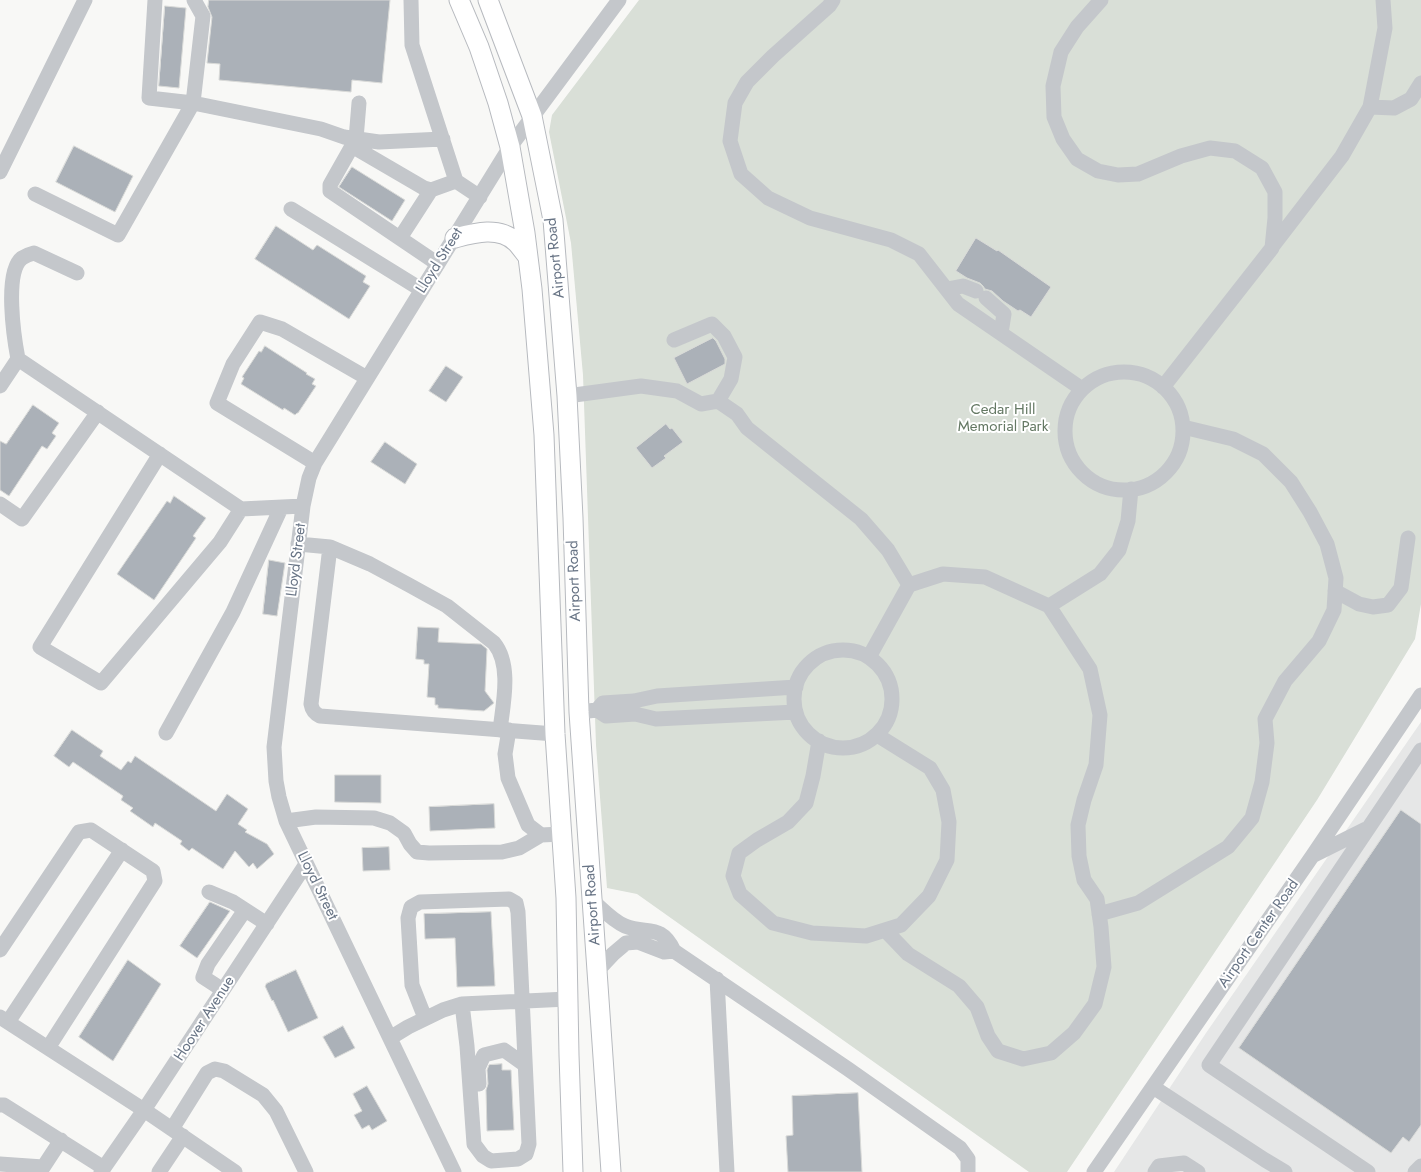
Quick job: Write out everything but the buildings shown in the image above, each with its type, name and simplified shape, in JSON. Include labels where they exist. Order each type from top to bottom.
[{"type":"main road","name":"Airport Road","points":[[459,0],[479,47],[498,103],[510,147],[532,289],[544,435],[555,734],[566,898],[573,1172]]},
{"type":"main road","name":"Airport Road","points":[[488,0],[532,116],[553,220],[567,396],[573,518],[588,711],[593,901],[611,1172]]},
{"type":"main road","points":[[455,238],[477,232],[504,234],[515,241],[528,257]]},
{"type":"street","points":[[0,172],[85,0]]},
{"type":"street","points":[[155,0],[149,98],[193,103],[321,129],[344,137],[424,188],[430,190],[456,181]]},
{"type":"street","points":[[36,194],[118,235],[193,103],[203,16],[194,0]]},
{"type":"street","points":[[411,0],[412,45],[456,181],[480,197]]},
{"type":"street","name":"Lloyd Street","points":[[454,1172],[286,822],[279,797],[276,781],[274,747],[303,506],[315,462],[510,147],[619,0]]},
{"type":"street","points":[[833,0],[773,56],[748,82],[734,103],[730,141],[741,174],[768,198],[810,218],[891,240],[919,254],[958,304],[1082,389]]},
{"type":"street","points":[[1101,0],[1077,27],[1061,52],[1053,86],[1054,117],[1063,139],[1077,159],[1098,171],[1118,175],[1138,174],[1181,156],[1210,148],[1235,151],[1262,168],[1275,192],[1276,218],[1272,248]]},
{"type":"street","points":[[1164,387],[1342,156],[1370,107],[1385,28],[1383,0]]},
{"type":"street","points":[[1370,107],[1394,108],[1411,99],[1421,82]]},
{"type":"street","points":[[359,103],[354,143],[330,185],[330,191],[438,264]]},
{"type":"street","points":[[354,143],[443,139]]},
{"type":"street","points":[[400,238],[430,190]]},
{"type":"street","points":[[291,209],[422,290]]},
{"type":"street","points":[[0,386],[18,359],[12,317],[12,275],[21,259],[34,253],[77,273]]},
{"type":"street","points":[[947,290],[963,286],[981,295],[1004,314],[1001,333]]},
{"type":"street","points":[[315,462],[217,403],[233,364],[260,322],[282,329],[367,378]]},
{"type":"street","points":[[674,340],[712,324],[724,336],[735,357],[731,379],[718,401]]},
{"type":"street","points":[[18,359],[241,509],[303,506]]},
{"type":"street","points":[[1115,372],[1134,372],[1153,379],[1164,387],[1168,390],[1179,407],[1183,427],[1181,446],[1173,465],[1159,479],[1141,488],[1121,490],[1101,486],[1084,476],[1072,461],[1066,443],[1065,423],[1070,405],[1082,389],[1097,378],[1115,372]]},
{"type":"street","points":[[567,396],[641,386],[677,391],[702,404],[718,401],[737,414],[747,428],[861,519],[888,550],[909,585]]},
{"type":"street","points":[[0,504],[22,519],[98,412]]},
{"type":"street","points":[[1099,914],[1138,903],[1228,847],[1252,818],[1262,782],[1266,743],[1265,719],[1285,681],[1318,641],[1334,610],[1336,578],[1327,544],[1310,512],[1291,482],[1263,454],[1233,439],[1183,427]]},
{"type":"street","points":[[160,454],[40,647],[101,683],[220,542],[241,509]]},
{"type":"street","points":[[1049,606],[1100,574],[1119,550],[1128,521],[1131,489]]},
{"type":"street","points":[[166,733],[233,612],[281,508]]},
{"type":"street","points":[[1335,591],[1359,604],[1373,607],[1388,605],[1401,588],[1408,538]]},
{"type":"street","points":[[298,544],[330,548],[370,564],[422,591],[447,606],[494,643],[500,650],[506,675],[505,730],[508,778],[528,825],[541,835]]},
{"type":"street","points":[[330,548],[311,704],[312,710],[315,714],[320,716],[555,734]]},
{"type":"street","points":[[869,657],[909,585],[943,574],[985,577],[1049,606],[1090,669],[1100,715],[1096,765],[1084,800],[1078,825],[1079,856],[1084,880],[1097,899],[1102,927],[1104,967],[1095,1004],[1074,1033],[1051,1053],[1023,1059],[998,1051],[988,1036],[977,1007],[959,986],[908,954],[885,930]]},
{"type":"street","points":[[833,650],[849,650],[869,657],[877,662],[887,675],[892,690],[892,706],[887,722],[877,735],[862,744],[846,748],[830,746],[814,739],[803,727],[796,712],[794,695],[798,680],[806,666],[818,656],[833,650]]},
{"type":"street","points":[[634,707],[657,696],[796,687]]},
{"type":"street","name":"Airport Center Road","points":[[1094,1172],[1313,855],[1421,695]]},
{"type":"street","points":[[588,711],[603,703],[634,707],[656,719],[796,712]]},
{"type":"street","points":[[819,741],[813,776],[806,803],[788,822],[757,840],[739,853],[733,876],[740,894],[773,923],[812,933],[866,936],[901,925],[929,896],[947,860],[949,822],[943,790],[930,768],[877,735]]},
{"type":"street","points":[[1368,1172],[1209,1065],[1421,750]]},
{"type":"street","points":[[286,822],[316,817],[374,818],[390,823],[404,833],[410,844],[417,852],[429,853],[502,852],[519,848],[541,835],[562,834]]},
{"type":"street","points":[[1313,855],[1367,829]]},
{"type":"street","points":[[0,950],[79,832],[91,830],[153,871],[155,881],[48,1048]]},
{"type":"street","points":[[122,850],[4,1019],[144,1110],[235,1172]]},
{"type":"street","name":"Hoover Avenue","points":[[103,1170],[306,864]]},
{"type":"street","points":[[209,892],[233,902],[267,924]]},
{"type":"street","points":[[425,1018],[412,985],[408,918],[412,907],[420,902],[509,899],[516,903],[518,912],[528,1144],[526,1154],[518,1159],[491,1161],[483,1156],[474,1144],[468,1046],[462,1004]]},
{"type":"street","points":[[593,901],[624,926],[658,932],[669,940],[674,951],[717,978],[960,1148],[968,1159],[968,1172]]},
{"type":"street","points":[[223,990],[203,977],[208,964],[245,910]]},
{"type":"street","points":[[598,970],[626,943],[638,942],[664,952],[674,951]]},
{"type":"street","points":[[717,978],[727,1172]]},
{"type":"street","points":[[390,1038],[425,1018],[462,1004],[568,999]]},
{"type":"street","points":[[468,1046],[524,1042]]},
{"type":"street","points":[[483,1156],[478,1068],[484,1055],[504,1050],[525,1064]]},
{"type":"street","points":[[159,1172],[177,1132],[207,1073],[215,1069],[224,1071],[263,1095],[276,1111],[306,1172]]},
{"type":"street","points":[[1153,1087],[1284,1172]]},
{"type":"street","points":[[0,1105],[4,1104],[61,1140],[103,1170]]},
{"type":"street","points":[[0,1164],[41,1169],[61,1140]]},
{"type":"street","points":[[1155,1172],[1159,1166],[1184,1163],[1198,1172]]},
{"type":"street","points":[[1415,1172],[1421,1166]]},
{"type":"shaded area","points":[[1421,722],[1421,1172],[1114,1172],[1206,1033]]},
{"type":"green space","name":"Cedar Hill Memorial Park","points":[[639,0],[1421,0],[1421,604],[1415,639],[1317,800],[1067,1172],[1029,1172],[637,894],[607,888],[596,745],[583,375],[571,243],[549,132],[552,115]]}]
